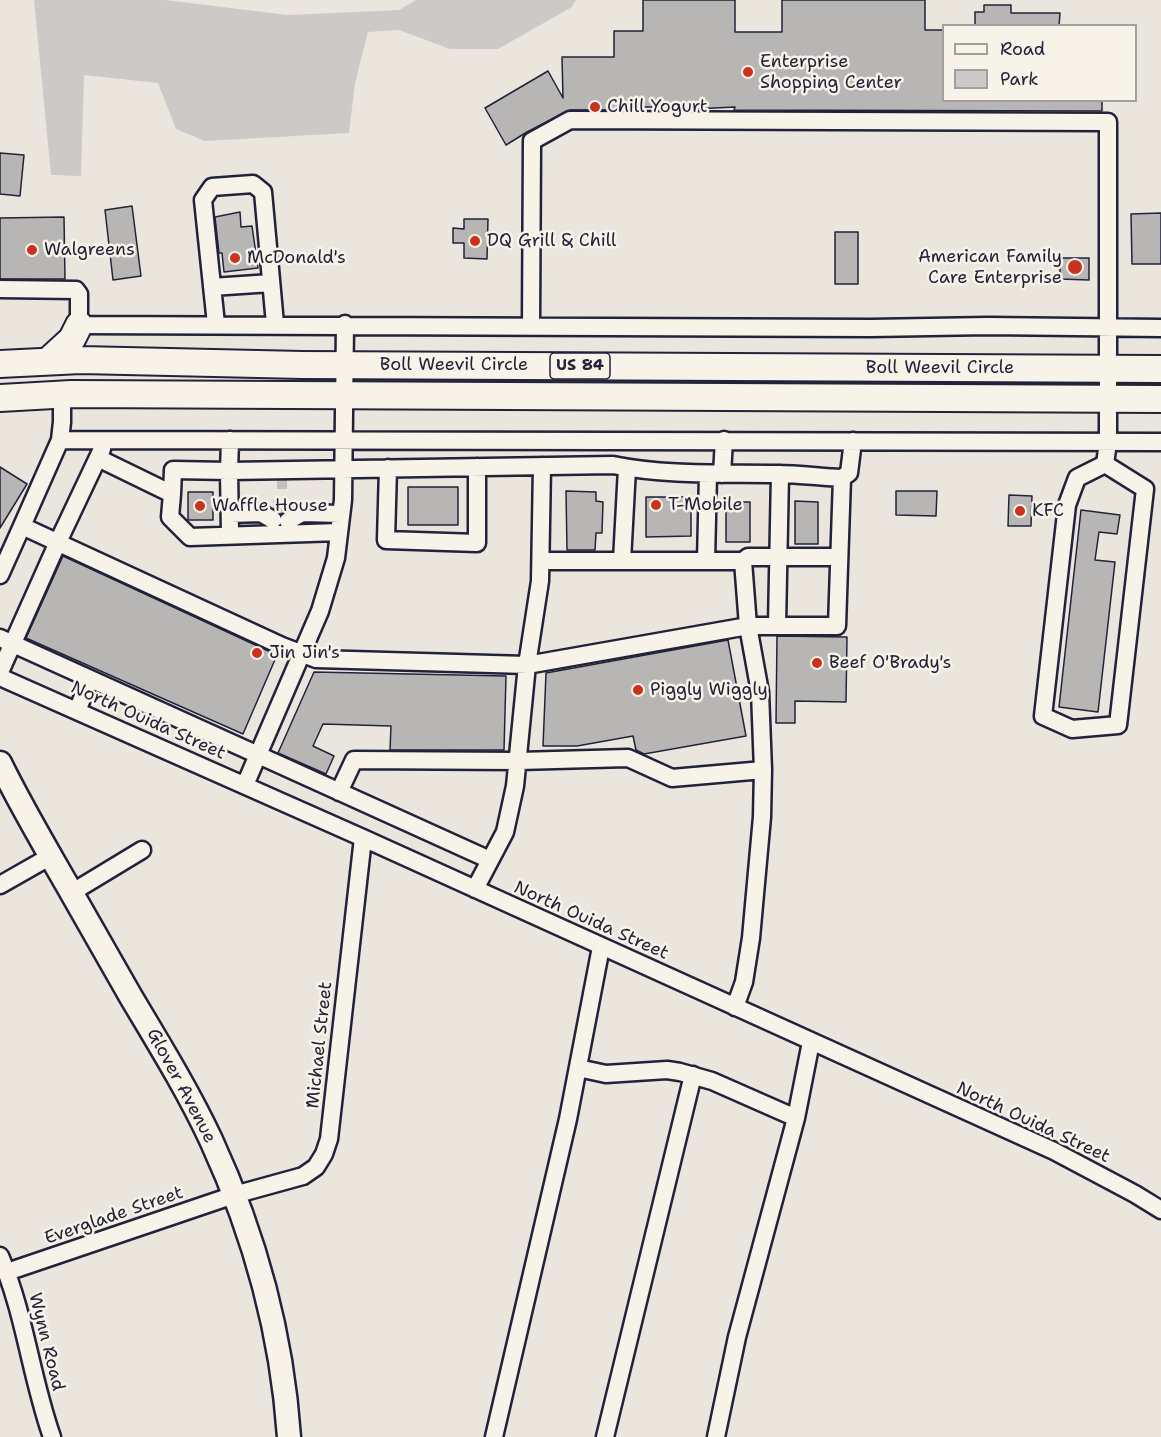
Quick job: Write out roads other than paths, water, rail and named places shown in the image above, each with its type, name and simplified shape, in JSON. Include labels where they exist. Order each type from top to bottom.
[{"type":"highway","points":[[48,361],[72,339],[80,325]]},
{"type":"highway","points":[[80,325],[89,352],[98,361]]},
{"type":"highway","name":"Boll Weevil Circle","points":[[2,362],[1161,369]]},
{"type":"highway","name":"Boll Weevil Circle","points":[[0,398],[62,395],[1161,399]]},
{"type":"main road","name":"Glover Avenue","points":[[0,763],[212,1142],[255,1254],[272,1312],[285,1390],[289,1437]]},
{"type":"street","points":[[531,326],[532,141],[570,120],[1108,122],[1108,442],[1105,464]]},
{"type":"street","points":[[216,324],[203,200],[212,187],[253,184],[263,192],[275,324]]},
{"type":"street","points":[[212,287],[271,283]]},
{"type":"street","points":[[0,289],[76,290],[79,294],[80,325],[1161,328]]},
{"type":"street","points":[[245,785],[320,611],[336,558],[344,474],[345,324]]},
{"type":"street","points":[[0,575],[60,440],[62,395]]},
{"type":"street","points":[[60,440],[1161,442]]},
{"type":"street","points":[[0,672],[6,641],[58,542],[107,440]]},
{"type":"street","points":[[230,440],[230,534]]},
{"type":"street","points":[[570,466],[571,440]]},
{"type":"street","points":[[706,561],[715,474],[724,440]]},
{"type":"street","points":[[339,532],[190,537],[170,518],[173,470],[282,481],[388,468],[613,465],[643,471],[780,474],[842,478],[849,473],[853,441]]},
{"type":"street","points":[[98,458],[172,494]]},
{"type":"street","points":[[1105,464],[1145,489],[1118,725],[1072,729],[1043,716],[1067,505],[1077,478],[1105,464]]},
{"type":"street","points":[[475,889],[505,832],[519,761],[527,665],[540,581],[542,466]]},
{"type":"street","points":[[388,468],[386,540],[477,543],[477,467]]},
{"type":"street","points":[[622,561],[627,468]]},
{"type":"street","points":[[229,477],[344,474]]},
{"type":"street","points":[[777,625],[780,474]]},
{"type":"street","points":[[22,526],[316,659],[527,665],[748,627],[837,626],[842,478]]},
{"type":"street","points":[[230,514],[341,514]]},
{"type":"street","points":[[541,561],[743,561],[748,557],[839,557]]},
{"type":"street","points":[[735,1007],[744,982],[751,938],[762,817],[763,770],[760,692],[748,627],[743,561]]},
{"type":"street","points":[[6,641],[490,860]]},
{"type":"street","name":"North Ouida Street","points":[[0,676],[1054,1151],[1161,1210]]},
{"type":"street","points":[[77,711],[90,679]]},
{"type":"street","points":[[339,792],[354,760],[519,761],[628,758],[672,778],[763,770]]},
{"type":"street","name":"Michael Street","points":[[234,1195],[303,1176],[316,1167],[324,1154],[329,1139],[363,838]]},
{"type":"street","points":[[71,893],[142,850]]},
{"type":"street","points":[[0,885],[51,856]]},
{"type":"street","points":[[494,1437],[568,1119],[600,947]]},
{"type":"street","points":[[716,1437],[737,1337],[796,1118],[812,1042]]},
{"type":"street","points":[[578,1068],[606,1074],[667,1070],[693,1075],[736,1091],[796,1118]]},
{"type":"street","points":[[605,1437],[693,1075]]},
{"type":"street","name":"Everglade Street","points":[[7,1272],[51,1259],[234,1195]]},
{"type":"street","name":"Wynn Road","points":[[0,1256],[17,1305],[42,1410],[52,1437]]},
{"type":"tunnel","points":[[277,481],[287,481]]},
{"type":"tunnel","points":[[273,508],[288,508]]},
{"type":"place","name":"Enterprise Shopping Center","points":[[748,72]]},
{"type":"place","name":"Chill Yogurt","points":[[595,107]]},
{"type":"place","name":"DQ Grill & Chill","points":[[475,241]]},
{"type":"place","name":"Walgreens","points":[[32,250]]},
{"type":"place","name":"McDonald's","points":[[235,258]]},
{"type":"place","name":"American Family Care Enterprise","points":[[1075,267]]},
{"type":"place","name":"T-Mobile","points":[[656,505]]},
{"type":"place","name":"Waffle House","points":[[200,506]]},
{"type":"place","name":"KFC","points":[[1020,511]]},
{"type":"place","name":"Jin Jin's","points":[[257,653]]},
{"type":"place","name":"Beef O'Brady's","points":[[817,663]]},
{"type":"place","name":"Piggly Wiggly","points":[[638,690]]}]
